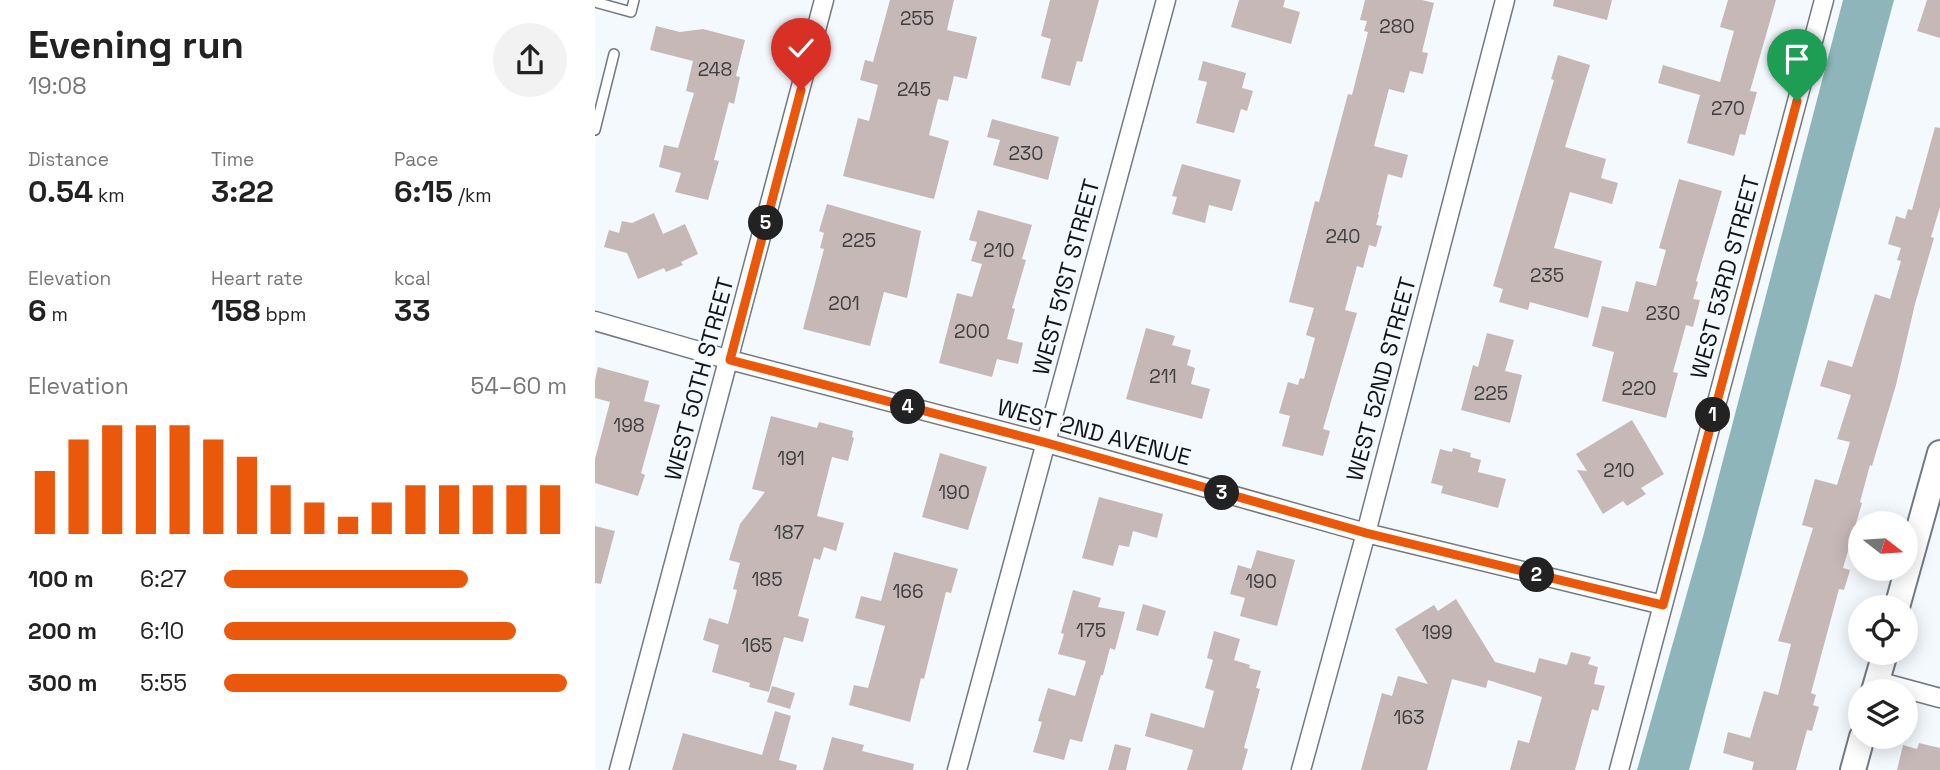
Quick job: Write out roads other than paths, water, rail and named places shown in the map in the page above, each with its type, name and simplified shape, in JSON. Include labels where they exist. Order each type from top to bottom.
[{"type":"street","name":"WEST 50TH STREET","points":[[619,770],[824,0]]},
{"type":"street","name":"WEST 51ST STREET","points":[[957,770],[1166,0]]},
{"type":"street","name":"WEST 52ND STREET","points":[[1301,770],[1366,533],[1505,0]]},
{"type":"street","name":"WEST 53RD STREET","points":[[1619,770],[1824,0]]},
{"type":"street","name":"WEST 2ND AVENUE","points":[[595,321],[730,360],[1047,443],[1366,533],[1663,605]]},
{"type":"street","points":[[1900,595],[1940,453]]},
{"type":"street","points":[[1918,694],[1940,698]]},
{"type":"street","points":[[1853,770],[1859,749]]},
{"type":"lane","points":[[595,2],[631,12],[634,0]]},
{"type":"lane","points":[[595,130],[614,54]]},
{"type":"water","points":[[1843,0],[1894,0],[1689,770],[1637,770],[1704,533]]}]
